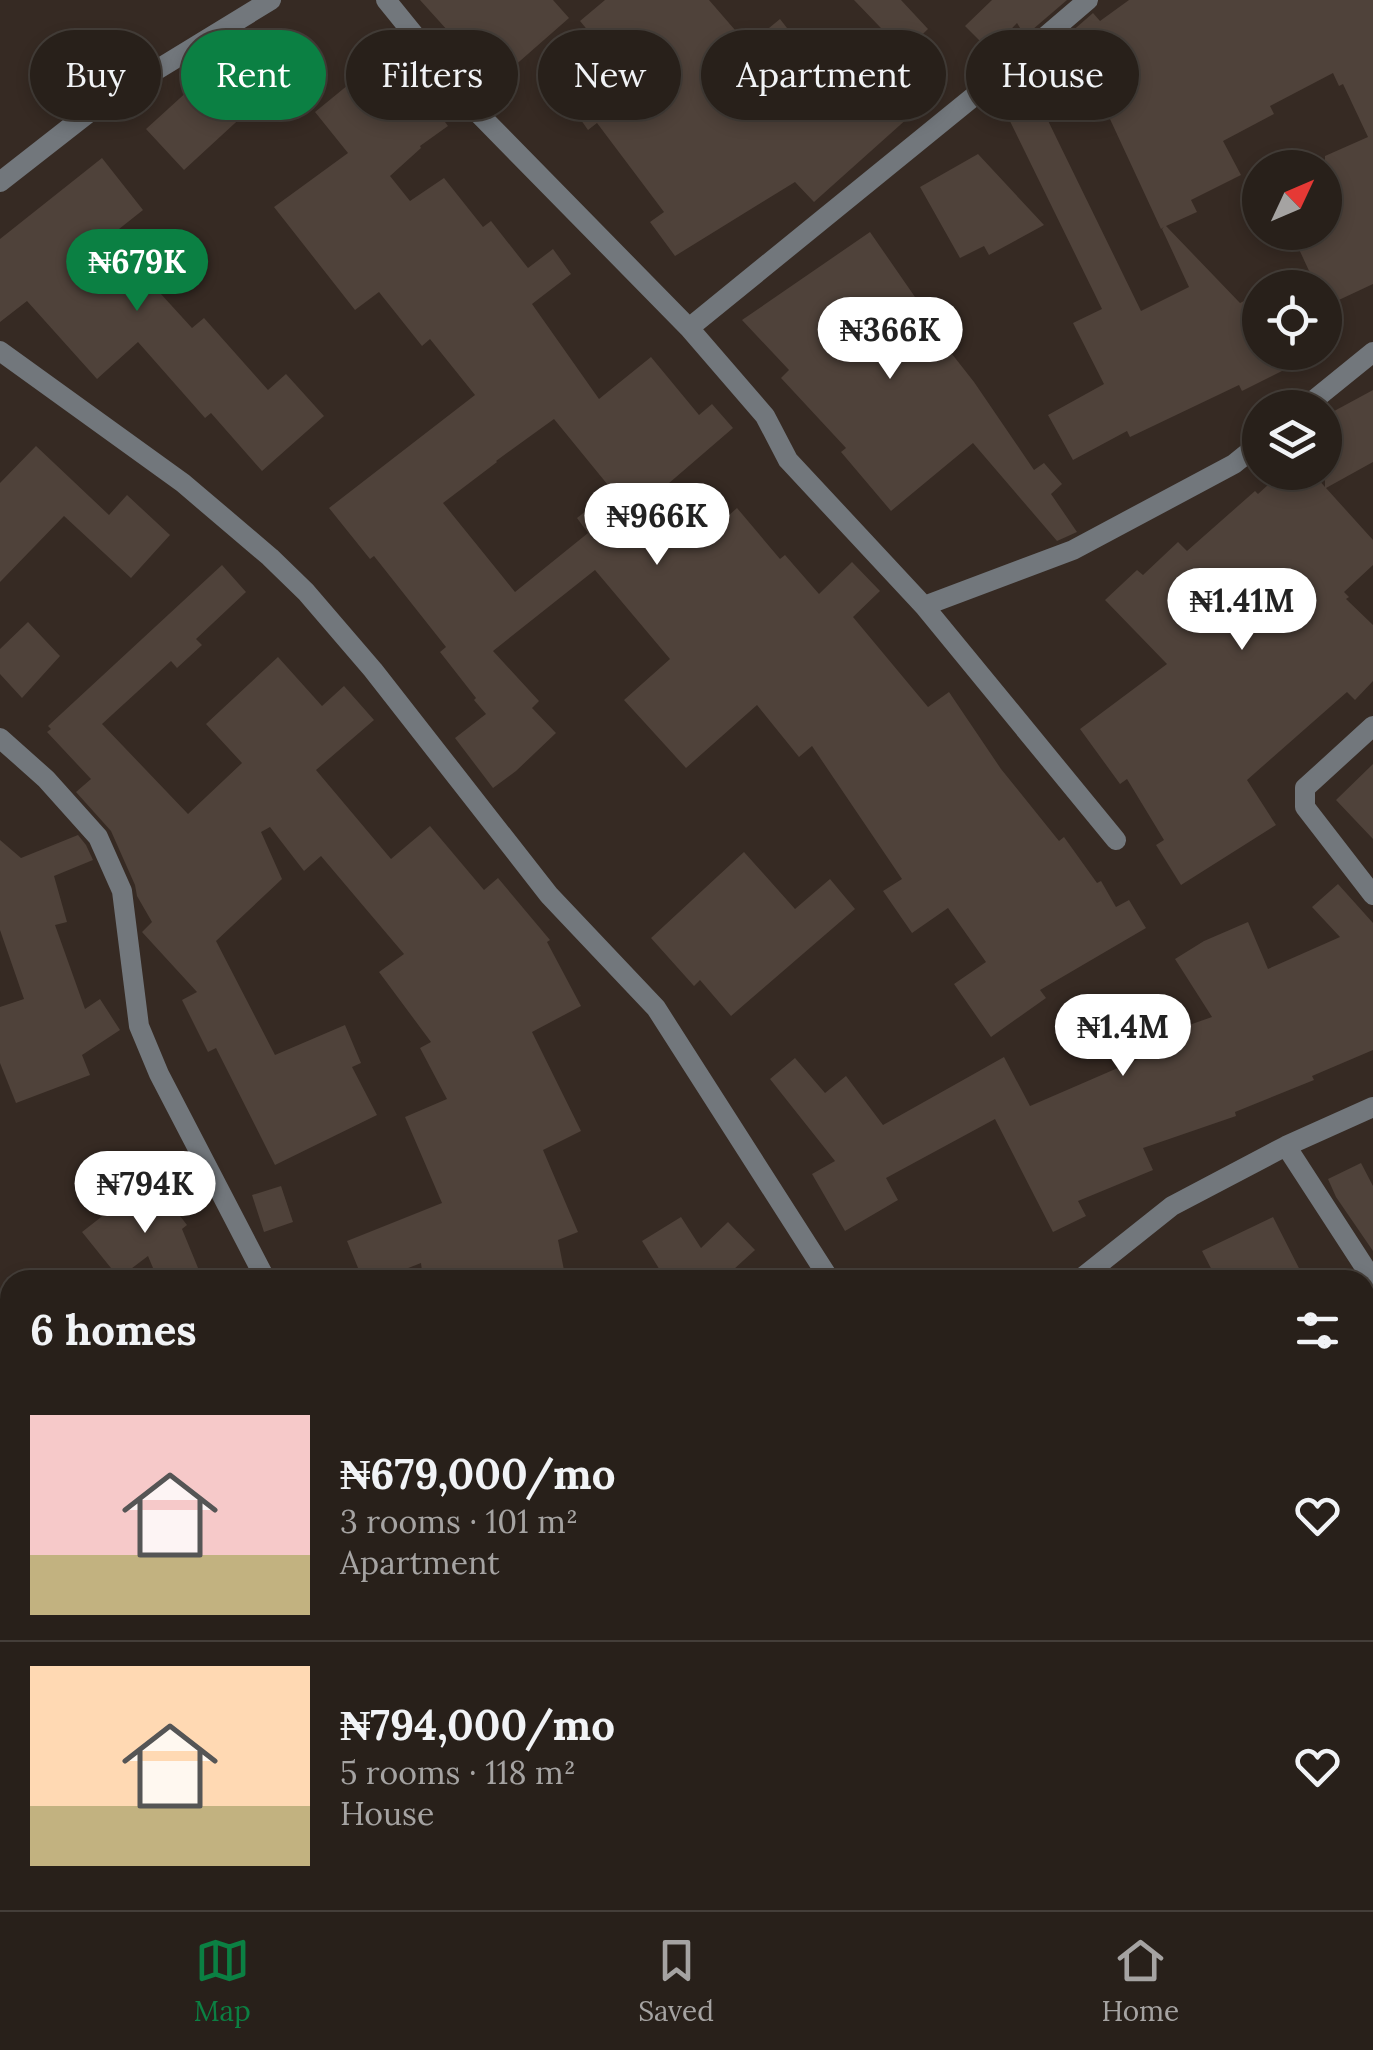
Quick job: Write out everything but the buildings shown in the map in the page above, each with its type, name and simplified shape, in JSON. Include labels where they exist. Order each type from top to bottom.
[{"type":"street","points":[[0,182],[96,107],[271,0]]},
{"type":"street","points":[[386,0],[476,110],[690,328],[765,416],[788,460],[924,606],[1116,840]]},
{"type":"street","points":[[690,328],[1088,0]]},
{"type":"street","points":[[0,351],[183,483],[306,592],[373,670],[549,895],[656,1008],[824,1270]]},
{"type":"street","points":[[1326,390],[1373,352]]},
{"type":"street","points":[[924,606],[1073,550],[1242,458]]},
{"type":"street","points":[[1373,726],[1305,788],[1305,806],[1373,894]]},
{"type":"street","points":[[0,738],[46,778],[98,837],[122,890],[140,1026],[159,1074],[261,1270]]},
{"type":"street","points":[[1092,1270],[1172,1206],[1286,1146],[1373,1108]]},
{"type":"street","points":[[1286,1146],[1367,1270]]}]
